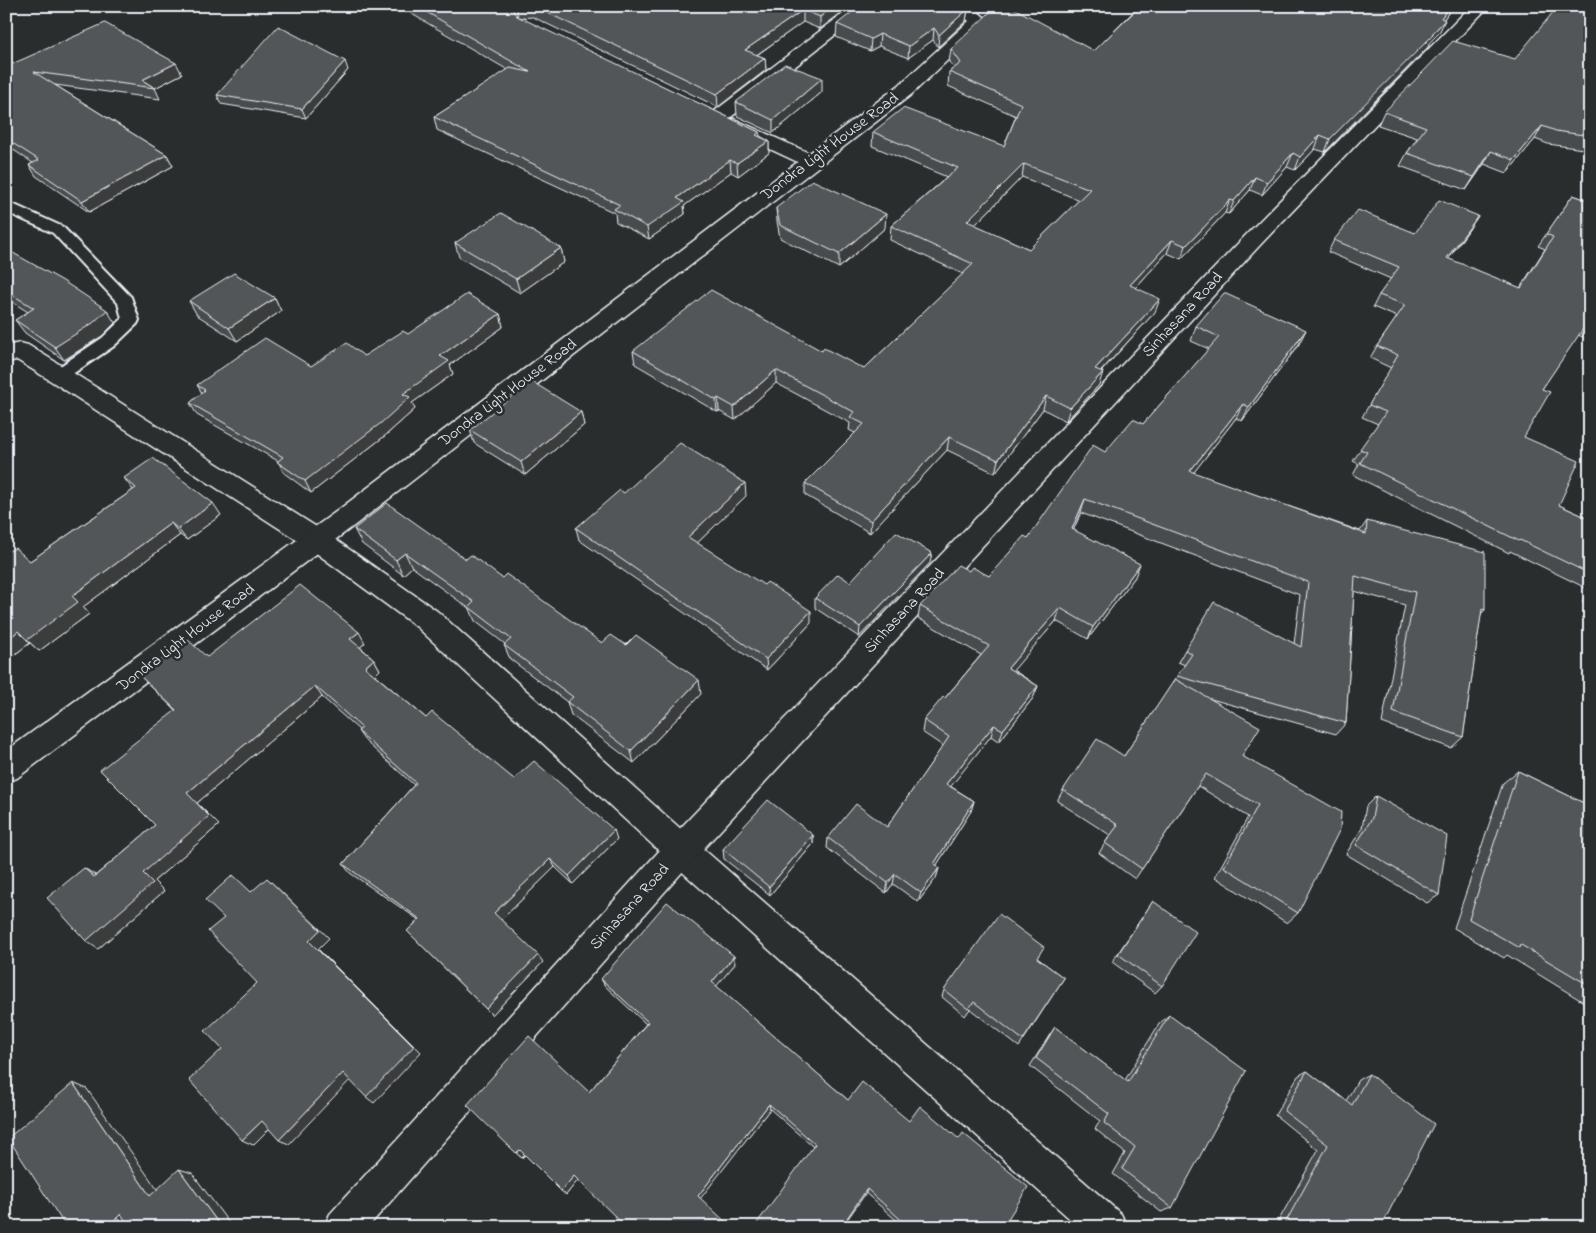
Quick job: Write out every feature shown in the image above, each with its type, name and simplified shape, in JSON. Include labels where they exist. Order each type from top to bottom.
[{"type":"main road","points":[[719,118],[864,6]]},
{"type":"main road","name":"Dondra Light House Road","points":[[6,768],[110,695],[318,540],[905,90],[988,16],[960,6]]},
{"type":"main road","name":"Sinhasana Road","points":[[343,1227],[681,850],[1248,246],[1481,6]]},
{"type":"main road","points":[[702,109],[811,161]]},
{"type":"main road","points":[[6,354],[20,351],[59,375],[318,540],[427,619],[681,850],[1108,1227]]},
{"type":"lane","points":[[6,206],[58,230],[126,302],[131,320],[114,336],[59,375]]},
{"type":"building","points":[[416,6],[516,6],[513,11],[517,16],[759,132],[756,135],[769,141],[737,163],[730,160],[677,198],[684,202],[647,227],[614,209],[620,205],[434,117],[510,68],[530,72]]},
{"type":"building","points":[[533,6],[834,6],[820,17],[803,10],[745,50],[765,58],[717,94]]},
{"type":"building","points":[[860,6],[965,6],[968,9],[939,35],[934,28],[909,46],[880,34],[871,39],[837,24]]},
{"type":"building","points":[[999,6],[1010,6],[1094,51],[1140,6],[1450,6],[1441,18],[1445,20],[1432,34],[1434,34],[1330,139],[1320,135],[1300,157],[1293,153],[1267,182],[1255,177],[1234,201],[1230,200],[1186,246],[1172,240],[1130,285],[1160,299],[1095,369],[1103,372],[1070,408],[1046,396],[998,460],[949,437],[871,521],[805,483],[864,424],[850,417],[854,412],[776,370],[734,407],[718,398],[716,400],[633,351],[711,290],[822,351],[824,348],[864,369],[973,264],[891,226],[958,168],[873,132],[903,108],[1004,146],[1021,104],[949,72],[961,63],[951,49]],"holes":[[[1024,164],[1090,189],[1029,249],[967,221]]]},
{"type":"building","points":[[1558,6],[1590,6],[1590,136],[1556,131],[1542,126],[1514,160],[1491,151],[1474,177],[1407,153],[1426,127],[1384,112],[1453,41],[1515,59]]},
{"type":"building","points":[[105,23],[176,63],[142,80],[155,88],[34,72],[167,155],[82,201],[29,165],[39,160],[6,139],[6,60],[12,64]]},
{"type":"building","points":[[278,26],[345,61],[302,109],[217,95]]},
{"type":"building","points":[[785,64],[822,78],[773,120],[736,102]]},
{"type":"building","points":[[812,180],[886,214],[839,254],[780,225],[776,208]]},
{"type":"building","points":[[1573,195],[1590,201],[1590,324],[1587,323],[1542,389],[1550,392],[1524,437],[1579,461],[1559,505],[1590,519],[1590,574],[1360,463],[1367,452],[1360,449],[1386,412],[1369,405],[1398,355],[1377,346],[1405,305],[1379,295],[1399,267],[1334,240],[1358,210],[1415,233],[1439,200],[1478,216],[1447,258],[1521,288],[1553,237],[1546,234]]},
{"type":"building","points":[[501,213],[561,248],[516,279],[455,243]]},
{"type":"building","points":[[6,249],[63,281],[107,310],[93,323],[55,347],[15,320],[34,308],[6,291]]},
{"type":"building","points":[[234,273],[275,298],[229,328],[189,301]]},
{"type":"building","points":[[1224,293],[1306,330],[1249,407],[1243,404],[1190,471],[1366,534],[1367,521],[1485,552],[1485,610],[1482,609],[1463,737],[1393,712],[1415,592],[1355,576],[1346,723],[1177,676],[1192,654],[1185,650],[1214,602],[1301,647],[1308,582],[1085,499],[1072,529],[1140,564],[1093,627],[1060,608],[1008,668],[1038,686],[1003,730],[994,725],[946,784],[974,801],[934,864],[939,868],[921,893],[895,874],[888,883],[828,838],[856,804],[887,827],[949,737],[924,720],[989,646],[920,606],[958,565],[969,571],[972,567],[989,576],[1024,536],[1028,538],[1093,445],[1105,452],[1133,419],[1143,424],[1219,337],[1196,326]]},
{"type":"building","points":[[467,294],[500,314],[440,356],[449,361],[403,394],[410,397],[381,423],[305,481],[277,462],[283,457],[190,403],[205,390],[197,385],[265,338],[311,366],[347,343],[364,356],[403,331],[408,334]]},
{"type":"building","points":[[531,381],[581,412],[521,462],[470,430]]},
{"type":"building","points":[[680,443],[745,483],[688,537],[764,585],[767,582],[811,611],[766,659],[576,528],[620,490],[624,493]]},
{"type":"building","points":[[153,458],[213,503],[178,529],[171,523],[72,596],[78,602],[27,640],[18,631],[6,641],[6,549],[9,551],[15,548],[30,561],[136,488],[124,478]]},
{"type":"building","points":[[387,503],[466,559],[471,555],[502,578],[506,574],[602,643],[611,635],[626,645],[636,635],[699,680],[631,751],[567,702],[573,697],[504,645],[511,639],[469,607],[474,602],[405,553],[396,560],[354,529]]},
{"type":"building","points":[[896,532],[932,553],[860,627],[815,598],[838,574],[850,582]]},
{"type":"building","points":[[300,585],[359,632],[350,639],[374,659],[365,667],[426,718],[432,712],[514,779],[534,761],[614,830],[569,876],[550,859],[494,913],[538,955],[486,1009],[407,931],[420,919],[343,864],[416,783],[358,731],[362,728],[315,686],[187,793],[209,816],[143,873],[153,883],[86,941],[47,898],[84,868],[94,877],[155,825],[100,770],[176,710],[140,676],[188,640],[207,657]]},
{"type":"building","points":[[1175,679],[1260,727],[1242,756],[1341,812],[1340,829],[1298,913],[1224,867],[1258,805],[1206,774],[1142,869],[1105,843],[1118,825],[1063,790],[1097,739],[1124,756]]},
{"type":"building","points":[[1518,771],[1590,806],[1590,986],[1521,945],[1520,948],[1469,919]]},
{"type":"building","points":[[1376,796],[1447,836],[1439,895],[1356,845],[1372,818]]},
{"type":"building","points":[[768,800],[813,835],[769,887],[723,849]]},
{"type":"building","points":[[233,875],[251,892],[267,878],[320,930],[309,941],[414,1046],[366,1097],[343,1073],[279,1140],[262,1121],[242,1140],[189,1080],[222,1049],[205,1031],[257,983],[208,931],[224,918],[205,900]]},
{"type":"building","points":[[1153,901],[1196,932],[1162,986],[1118,954]]},
{"type":"building","points":[[667,902],[734,956],[712,982],[848,1100],[862,1082],[909,1121],[920,1106],[959,1139],[963,1133],[1028,1187],[1003,1227],[909,1227],[867,1189],[841,1227],[754,1227],[815,1144],[769,1104],[698,1196],[731,1227],[626,1227],[574,1176],[561,1191],[520,1150],[516,1153],[467,1105],[529,1036],[589,1092],[648,1022],[601,979]]},
{"type":"building","points":[[999,914],[1044,947],[1037,958],[1064,978],[1023,1040],[974,1002],[968,1009],[944,990]]},
{"type":"building","points":[[1169,1015],[1246,1071],[1172,1208],[1122,1169],[1135,1147],[1104,1123],[1109,1114],[1036,1058],[1055,1027],[1128,1082]]},
{"type":"building","points":[[1307,1071],[1352,1105],[1369,1074],[1434,1124],[1381,1227],[1283,1227],[1328,1145],[1284,1111]]},
{"type":"building","points":[[73,1083],[150,1196],[179,1169],[221,1227],[130,1227],[121,1214],[107,1227],[66,1227],[8,1138]]}]
